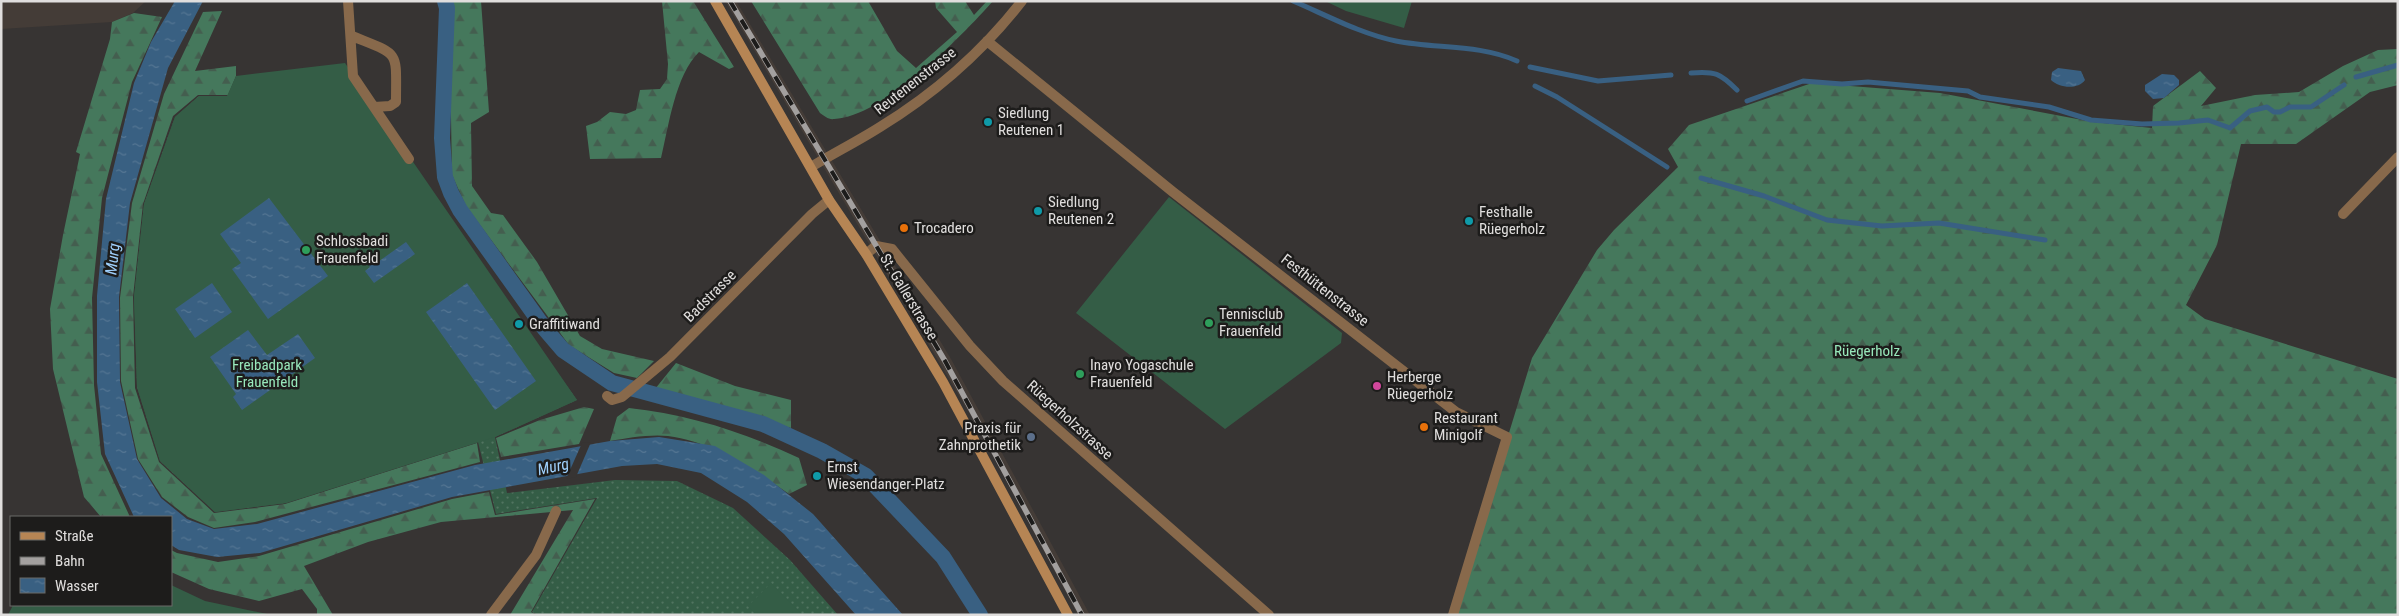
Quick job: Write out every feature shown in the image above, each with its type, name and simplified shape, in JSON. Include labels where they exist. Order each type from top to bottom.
[{"type":"main road","name":"St. Gallerstrasse","points":[[715,1],[829,200],[866,254],[947,390],[1068,615]]},
{"type":"street","points":[[348,1],[352,36],[353,76],[410,159]]},
{"type":"street","name":"Reutenenstrasse","points":[[811,167],[880,127],[948,77],[986,42],[1022,1]]},
{"type":"street","points":[[352,36],[390,51],[396,60],[396,102],[390,106],[374,107]]},
{"type":"street","name":"Festhüttenstrasse","points":[[986,42],[1456,412],[1506,438],[1453,615]]},
{"type":"street","points":[[2342,214],[2398,157]]},
{"type":"street","name":"Badstrasse","points":[[607,396],[612,400],[626,394],[637,385],[686,341],[812,214],[829,200]]},
{"type":"street","name":"Rüegerholzstrasse","points":[[866,254],[876,246],[892,249],[970,346],[1003,381],[1269,615]]},
{"type":"street","points":[[491,615],[536,555],[556,512]]},
{"type":"shaded area","points":[[1,1],[146,1],[133,13],[112,22],[1,29]]},
{"type":"shaded area","points":[[725,1],[736,1],[951,359],[1090,615],[1078,615],[977,426]]},
{"type":"green space","points":[[449,1],[481,1],[489,112],[471,123],[472,186],[491,213],[503,215],[537,262],[580,336],[602,349],[654,361],[637,378],[614,373],[569,345],[466,206],[452,175]]},
{"type":"green space","points":[[662,1],[693,1],[734,67],[729,69],[699,52],[684,74],[679,87],[670,116],[661,158],[590,159],[586,126],[597,122],[610,112],[626,114],[636,110],[640,90],[660,89],[667,79],[668,64]]},
{"type":"green space","points":[[751,1],[868,1],[897,51],[916,68],[957,32],[936,8],[935,1],[965,1],[974,15],[987,1],[993,1],[942,54],[897,90],[875,105],[854,115],[832,119],[820,113]]},
{"type":"green space","points":[[1325,1],[1412,1],[1404,28],[1346,11]]},
{"type":"green space","points":[[222,11],[195,71],[236,66],[236,76],[228,95],[198,95],[173,116],[143,204],[133,297],[135,388],[159,462],[214,513],[285,504],[477,443],[480,462],[255,522],[214,528],[188,517],[162,497],[138,459],[121,381],[120,298],[132,203],[164,94],[203,12]]},
{"type":"green space","points":[[134,13],[162,17],[132,82],[102,198],[92,298],[94,385],[101,454],[130,516],[100,516],[84,497],[53,369],[50,309],[80,154],[76,152],[110,39],[112,22]]},
{"type":"green space","name":"Rüegerholz","points":[[2398,49],[2398,85],[2370,92],[2296,144],[2241,144],[2217,245],[2186,305],[2205,319],[2398,379],[2398,615],[1453,615],[1532,358],[1597,250],[1614,230],[1678,167],[1668,149],[1689,125],[1812,83],[1940,93],[2093,122],[2152,128],[2153,106],[2200,71],[2216,88],[2201,106],[2255,95],[2299,92],[2343,66],[2378,50]]},
{"type":"green space","name":"Schlossbadi Frauenfeld","points":[[345,63],[577,400],[495,437],[286,503],[215,512],[160,461],[137,387],[134,297],[144,204],[175,117],[199,96],[227,96],[236,76]]},
{"type":"green space","name":"Schlossbadi Frauenfeld","points":[[199,96],[554,368],[577,400],[495,437],[507,493],[615,480],[677,481],[733,508],[790,560],[838,615],[538,615],[532,612],[597,498],[496,514],[478,442],[286,503],[215,512],[160,461],[137,387],[134,297],[144,204],[175,117]]},
{"type":"green space","name":"Tennisclub Frauenfeld","points":[[1169,197],[1342,333],[1341,343],[1225,429],[1076,313]]},
{"type":"green space","points":[[676,363],[735,386],[791,400],[791,428],[655,389]]},
{"type":"green space","points":[[584,407],[594,409],[579,444],[501,457],[496,438],[540,420]]},
{"type":"green space","points":[[629,408],[695,420],[758,440],[779,449],[799,458],[807,485],[789,494],[761,475],[716,450],[684,439],[654,436],[610,441],[617,417]]},
{"type":"green space","points":[[489,492],[495,515],[595,499],[531,612],[536,615],[510,615],[573,510],[441,522],[368,542],[304,566],[333,615],[317,615],[317,609],[302,589],[259,601],[209,589],[172,572],[172,550],[218,562],[259,556],[452,499]]},
{"type":"green space","points":[[771,583],[802,615],[756,615],[748,606]]},
{"type":"green space","points":[[172,585],[205,601],[272,615],[8,615],[12,606],[172,606]]},
{"type":"water","name":"Murg","points":[[175,1],[203,1],[168,68],[130,203],[119,297],[120,382],[137,459],[161,498],[187,519],[214,529],[257,524],[475,465],[610,441],[659,437],[715,446],[764,475],[813,514],[903,615],[856,615],[784,534],[747,502],[701,473],[657,464],[622,466],[452,497],[260,553],[217,557],[179,550],[172,546],[172,516],[134,516],[105,454],[97,382],[97,296],[106,199],[134,83],[151,42]]},
{"type":"water","points":[[2058,68],[2081,71],[2085,80],[2073,87],[2054,83],[2051,80],[2052,72]]},
{"type":"water","points":[[2162,74],[2174,75],[2179,80],[2179,85],[2164,98],[2153,99],[2145,91],[2145,85]]},
{"type":"water","points":[[269,198],[328,276],[268,319],[232,269],[241,263],[220,234]]},
{"type":"water","points":[[406,242],[415,254],[374,283],[365,271],[370,267],[368,264],[372,261],[375,264]]},
{"type":"water","points":[[212,283],[232,312],[195,338],[175,309]]},
{"type":"water","points":[[467,283],[536,381],[495,410],[426,312]]},
{"type":"water","points":[[248,330],[267,355],[298,334],[315,358],[242,410],[233,397],[236,394],[210,357]]},
{"type":"pier","points":[[591,442],[576,477],[566,479],[582,443]]},
{"type":"waterway","points":[[445,1],[447,8],[442,138],[445,177],[460,210],[545,329],[563,350],[612,383],[763,424],[822,451],[866,476],[943,557],[980,615]]},
{"type":"waterway","points":[[1293,1],[1357,29],[1383,38],[1411,43],[1473,49],[1517,61]]},
{"type":"waterway","points":[[2356,77],[2398,65]]},
{"type":"waterway","points":[[1530,67],[1598,81],[1671,75]]},
{"type":"waterway","points":[[1691,73],[1706,72],[1717,74],[1737,90]]},
{"type":"waterway","points":[[1747,101],[1803,81],[1842,84],[1868,82],[1968,91],[1980,97],[2049,107],[2091,120],[2142,124],[2208,120],[2230,128],[2250,111],[2267,107],[2274,112],[2280,112],[2290,107],[2311,107],[2344,85]]},
{"type":"waterway","points":[[1535,86],[1557,97],[1667,167]]},
{"type":"waterway","points":[[1701,178],[1764,196],[1827,220],[1882,226],[1939,223],[2045,240]]},
{"type":"railway","points":[[730,1],[945,361],[1082,615]]},
{"type":"place","name":"Siedlung Reutenen 1","points":[[988,122]]},
{"type":"place","name":"Siedlung Reutenen 2","points":[[1038,211]]},
{"type":"place","name":"Festhalle Rüegerholz","points":[[1469,221]]},
{"type":"place","name":"Trocadero","points":[[904,228]]},
{"type":"place","name":"Schlossbadi Frauenfeld","points":[[306,250]]},
{"type":"place","name":"Tennisclub Frauenfeld","points":[[1209,323]]},
{"type":"place","name":"Graffitiwand","points":[[519,324]]},
{"type":"place","name":"Inayo Yogaschule Frauenfeld","points":[[1080,374]]},
{"type":"place","name":"Herberge Rüegerholz","points":[[1377,386]]},
{"type":"place","name":"Restaurant Minigolf","points":[[1424,427]]},
{"type":"place","name":"Praxis für Zahnprothetik","points":[[1031,437]]},
{"type":"place","name":"Ernst Wiesendanger-Platz","points":[[817,476]]},
{"type":"park label","name":"Freibadpark Frauenfeld","points":[[267,374]]}]
